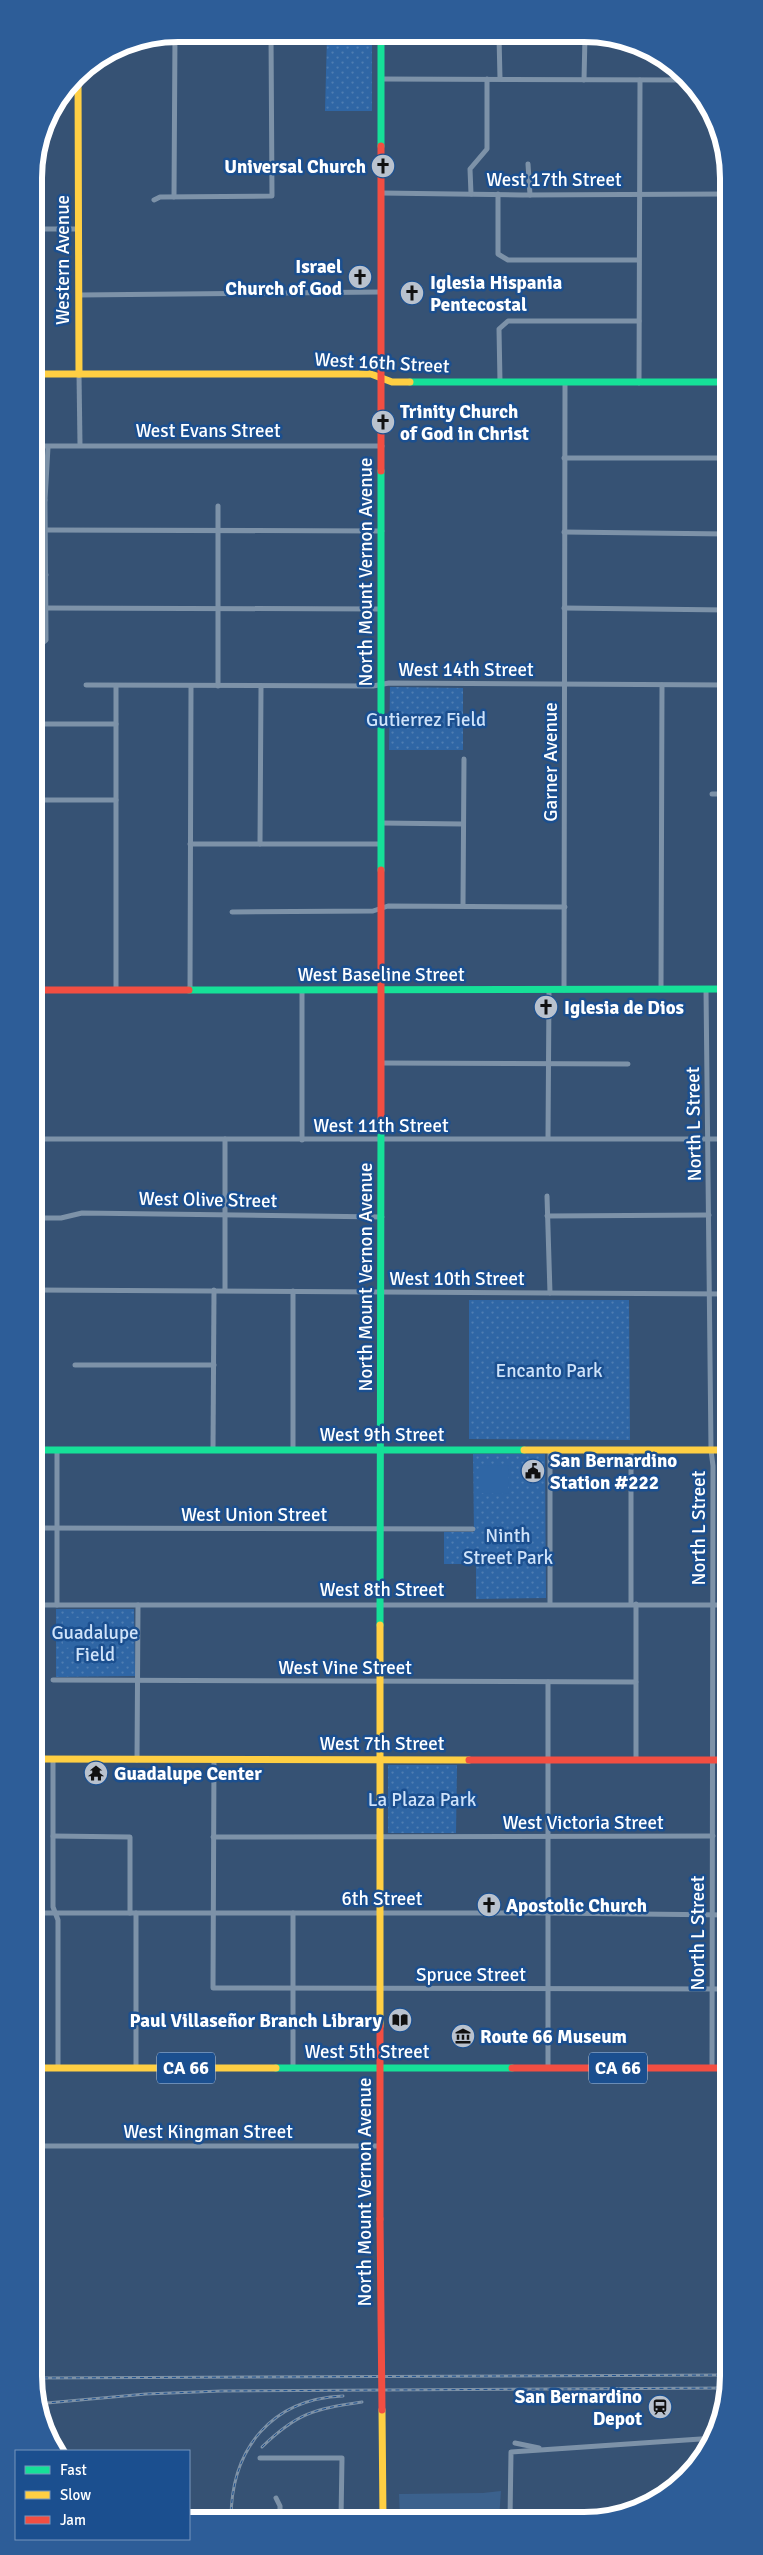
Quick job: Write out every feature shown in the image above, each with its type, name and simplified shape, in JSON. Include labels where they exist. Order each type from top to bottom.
[{"type":"main road","name":"North Mount Vernon Avenue","points":[[381,43],[380,378],[382,531],[380,908],[382,1217],[380,2219],[383,2512]]},
{"type":"main road","name":"Western Avenue","points":[[78,87],[79,374]]},
{"type":"main road","name":"West 16th Street","points":[[43,374],[371,374],[392,382],[720,382]]},
{"type":"main road","name":"West Baseline Street","points":[[43,990],[720,989]]},
{"type":"main road","name":"West 9th Street","points":[[43,1450],[720,1450]]},
{"type":"main road","name":"West 7th Street","points":[[43,1759],[720,1760]]},
{"type":"main road","name":"West 5th Street","points":[[43,2068],[720,2068]]},
{"type":"street","points":[[174,197],[175,43]]},
{"type":"street","points":[[154,200],[160,197],[272,196],[271,43]]},
{"type":"street","points":[[499,43],[500,79]]},
{"type":"street","points":[[584,80],[585,43]]},
{"type":"street","points":[[381,79],[678,80]]},
{"type":"street","points":[[471,194],[470,169],[487,148],[487,79]]},
{"type":"street","points":[[639,383],[638,194],[640,80]]},
{"type":"street","points":[[528,164],[530,195]]},
{"type":"street","name":"West 17th Street","points":[[381,194],[720,194]]},
{"type":"street","points":[[498,194],[498,254],[508,260],[638,260]]},
{"type":"street","points":[[43,229],[78,229]]},
{"type":"street","points":[[79,295],[380,292]]},
{"type":"street","points":[[500,382],[499,329],[508,321],[639,320]]},
{"type":"street","name":"Western Avenue","points":[[79,374],[80,445]]},
{"type":"street","name":"Garner Avenue","points":[[564,383],[564,990]]},
{"type":"street","name":"West Evans Street","points":[[43,447],[80,445],[382,446]]},
{"type":"street","points":[[43,642],[46,640],[45,500],[48,447]]},
{"type":"street","points":[[564,458],[720,458]]},
{"type":"street","points":[[218,506],[218,686]]},
{"type":"street","points":[[46,530],[382,531]]},
{"type":"street","points":[[564,532],[720,534]]},
{"type":"street","points":[[46,608],[381,609]]},
{"type":"street","points":[[564,608],[720,610]]},
{"type":"street","name":"West 14th Street","points":[[86,685],[261,687],[720,684]]},
{"type":"street","points":[[661,989],[662,685]]},
{"type":"street","points":[[116,686],[116,990]]},
{"type":"street","points":[[190,990],[191,687]]},
{"type":"street","points":[[260,844],[261,687]]},
{"type":"street","points":[[43,724],[116,724]]},
{"type":"street","points":[[462,905],[464,759]]},
{"type":"street","points":[[712,794],[720,794]]},
{"type":"street","points":[[43,800],[116,800]]},
{"type":"street","points":[[381,823],[464,824]]},
{"type":"street","points":[[190,844],[381,844]]},
{"type":"street","points":[[232,912],[373,911],[388,906],[565,907]]},
{"type":"street","name":"North L Street","points":[[706,989],[710,1450],[713,1466],[712,2068]]},
{"type":"street","points":[[302,990],[302,1140]]},
{"type":"street","points":[[548,1138],[549,990]]},
{"type":"street","points":[[382,1063],[628,1064]]},
{"type":"street","name":"West 11th Street","points":[[43,1139],[720,1139]]},
{"type":"street","points":[[225,1139],[225,1290]]},
{"type":"street","points":[[547,1196],[550,1293]]},
{"type":"street","name":"West Olive Street","points":[[43,1218],[61,1218],[82,1213],[382,1217]]},
{"type":"street","points":[[548,1216],[709,1216]]},
{"type":"street","name":"West 10th Street","points":[[43,1290],[720,1294]]},
{"type":"street","points":[[213,1450],[214,1290]]},
{"type":"street","points":[[292,1450],[293,1291]]},
{"type":"street","points":[[75,1365],[214,1365]]},
{"type":"street","points":[[57,1450],[57,1605]]},
{"type":"street","points":[[550,1450],[550,1604]]},
{"type":"street","points":[[631,1450],[636,1760]]},
{"type":"street","name":"West Union Street","points":[[43,1528],[473,1529]]},
{"type":"street","name":"West 8th Street","points":[[43,1605],[720,1605]]},
{"type":"street","points":[[137,1760],[136,1680],[138,1605]]},
{"type":"street","name":"West Vine Street","points":[[53,1680],[636,1682]]},
{"type":"street","points":[[548,1682],[548,2068]]},
{"type":"street","points":[[53,1759],[53,1907],[58,1920],[58,2068]]},
{"type":"street","points":[[213,1913],[214,1759]]},
{"type":"street","points":[[53,1836],[130,1837],[130,1913]]},
{"type":"street","name":"West Victoria Street","points":[[213,1837],[713,1836]]},
{"type":"street","name":"6th Street","points":[[43,1913],[720,1915]]},
{"type":"street","points":[[136,1913],[136,2068]]},
{"type":"street","name":"Spruce Street","points":[[213,1913],[213,1988],[720,1989]]},
{"type":"street","points":[[293,1913],[293,2068]]},
{"type":"street","name":"West Kingman Street","points":[[43,2146],[380,2146]]},
{"type":"street","points":[[510,2512],[511,2452],[705,2439]]},
{"type":"street","points":[[515,2443],[542,2449]]},
{"type":"street","points":[[260,2458],[342,2458],[341,2512]]},
{"type":"street","points":[[276,2498],[280,2506],[280,2512]]},
{"type":"green space","points":[[327,43],[372,43],[372,111],[325,111]]},
{"type":"green space","name":"Gutierrez Field","points":[[390,687],[463,688],[463,750],[389,750]]},
{"type":"green space","name":"Encanto Park","points":[[469,1300],[629,1300],[630,1440],[469,1439]]},
{"type":"green space","name":"Ninth Street Park","points":[[473,1454],[545,1454],[546,1598],[476,1599],[476,1564],[444,1564],[444,1532],[474,1532]]},
{"type":"green space","points":[[480,1465],[509,1466],[508,1494],[480,1493]]},
{"type":"green space","name":"Guadalupe Field","points":[[56,1609],[134,1609],[135,1676],[56,1677]]},
{"type":"green space","points":[[66,1618],[94,1618],[93,1638],[86,1647],[63,1648],[63,1621]]},
{"type":"green space","name":"La Plaza Park","points":[[388,1765],[457,1765],[456,1833],[388,1833]]},
{"type":"shaded area","points":[[501,2491],[500,2512],[400,2512],[399,2494]]},
{"type":"railway","points":[[43,2378],[720,2375]]},
{"type":"railway","points":[[45,2403],[146,2394],[221,2391],[720,2388]]},
{"type":"railway","points":[[232,2512],[238,2471],[247,2450],[260,2432],[276,2418],[295,2407],[318,2399],[343,2396]]},
{"type":"railway","points":[[262,2447],[286,2427],[307,2414],[331,2407],[362,2402]]},
{"type":"traffic: fast","points":[[381,43],[381,146]]},
{"type":"traffic: fast","points":[[410,382],[720,382]]},
{"type":"traffic: fast","points":[[381,471],[381,870]]},
{"type":"traffic: fast","points":[[189,990],[720,989]]},
{"type":"traffic: fast","points":[[380,1625],[381,1119]]},
{"type":"traffic: fast","points":[[43,1450],[524,1450]]},
{"type":"traffic: fast","points":[[276,2068],[512,2068]]},
{"type":"traffic: slow","points":[[78,87],[79,374]]},
{"type":"traffic: slow","points":[[43,374],[371,374],[392,382],[410,382]]},
{"type":"traffic: slow","points":[[524,1450],[720,1450]]},
{"type":"traffic: slow","points":[[380,1625],[380,2026]]},
{"type":"traffic: slow","points":[[43,1759],[469,1760]]},
{"type":"traffic: slow","points":[[43,2068],[276,2068]]},
{"type":"traffic: slow","points":[[382,2410],[383,2512]]},
{"type":"traffic: jam","points":[[381,146],[381,471]]},
{"type":"traffic: jam","points":[[381,870],[381,1119]]},
{"type":"traffic: jam","points":[[43,990],[189,990]]},
{"type":"traffic: jam","points":[[469,1760],[720,1760]]},
{"type":"traffic: jam","points":[[380,2026],[380,2219]]},
{"type":"traffic: jam","points":[[512,2068],[720,2068]]},
{"type":"traffic: jam","points":[[380,2219],[382,2410]]},
{"type":"place","name":"Universal Church","points":[[383,166]]},
{"type":"place","name":"Israel Church of God","points":[[360,277]]},
{"type":"place","name":"Iglesia Hispania Pentecostal","points":[[412,293]]},
{"type":"place","name":"Trinity Church of God in Christ","points":[[383,422]]},
{"type":"place","name":"Iglesia de Dios","points":[[546,1007]]},
{"type":"place","name":"San Bernardino Station #222","points":[[533,1471]]},
{"type":"place","name":"Guadalupe Center","points":[[96,1773]]},
{"type":"place","name":"Apostolic Church","points":[[489,1905]]},
{"type":"place","name":"Paul Villaseñor Branch Library","points":[[400,2020]]},
{"type":"place","name":"Route 66 Museum","points":[[463,2036]]},
{"type":"place","name":"San Bernardino Depot","points":[[660,2407]]}]
